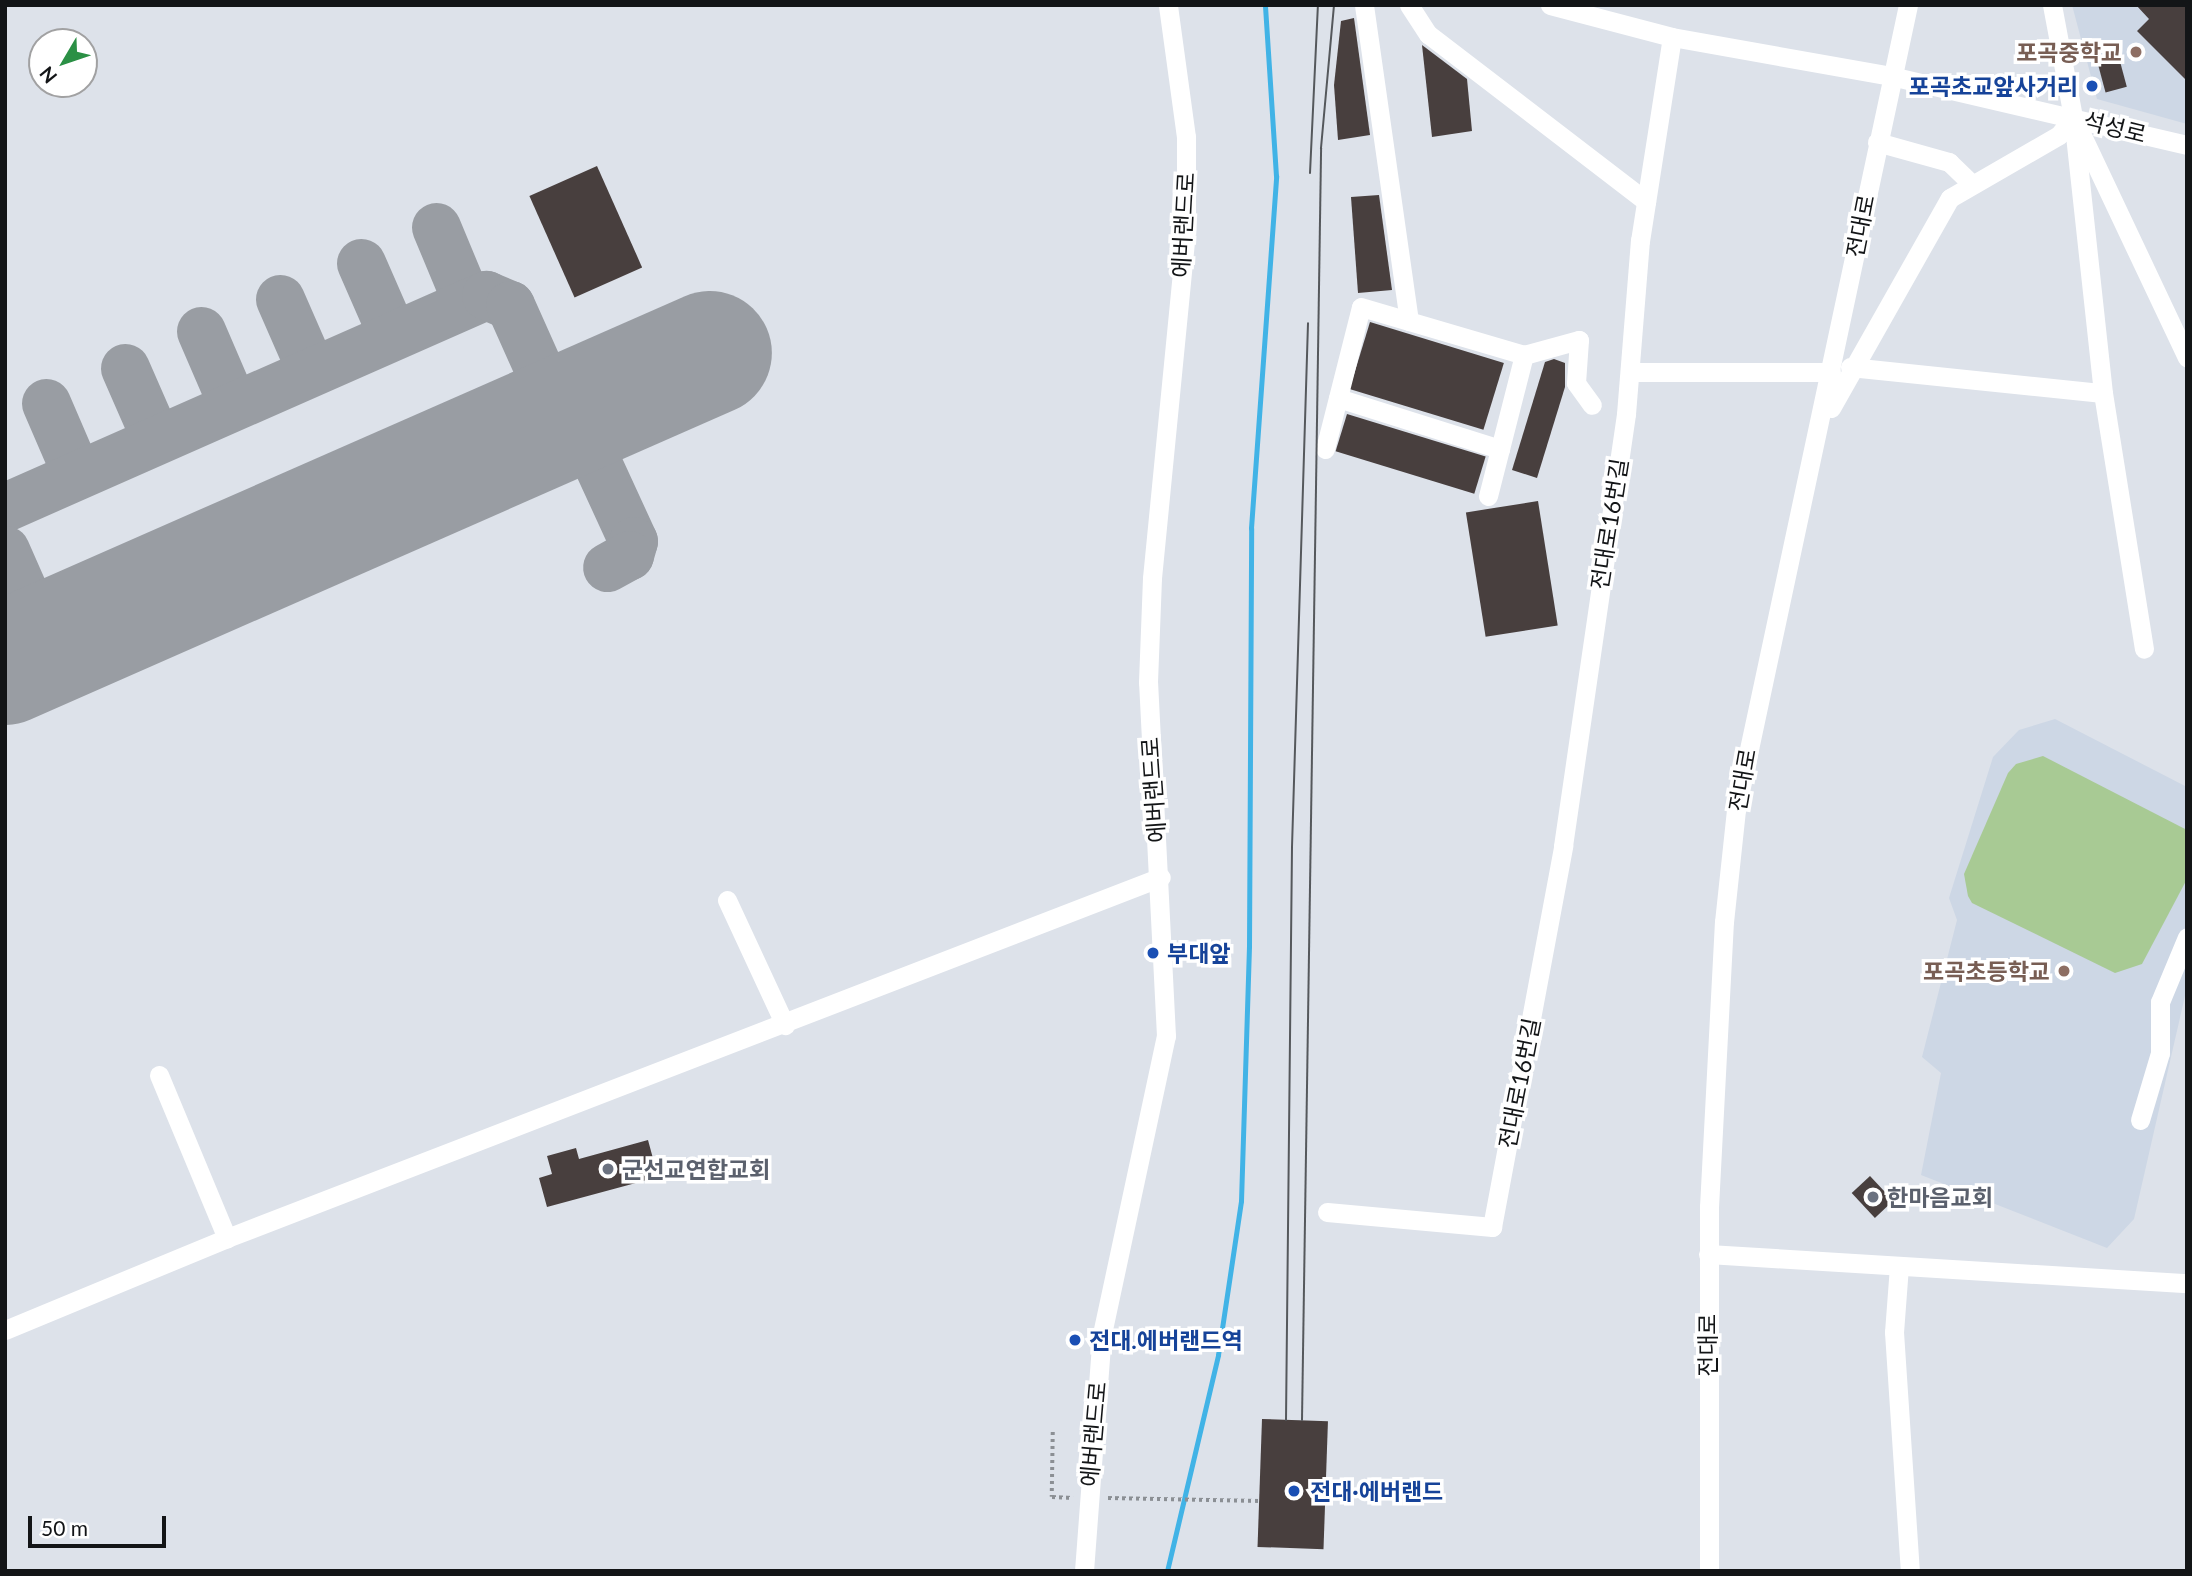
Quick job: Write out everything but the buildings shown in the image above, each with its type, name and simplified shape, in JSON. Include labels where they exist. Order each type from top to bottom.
[{"type":"street","name":"에버랜드로","points":[[1084,1571],[1102,1334],[1166,1036],[1161,877],[1149,757],[1151,591],[1186,229],[1186,150],[1168,5]]},
{"type":"street","points":[[1364,5],[1409,321]]},
{"type":"street","points":[[1409,5],[1427,34],[1646,201]]},
{"type":"street","points":[[1550,5],[1672,37],[1891,76],[2073,117]]},
{"type":"street","name":"전대로","points":[[1709,1571],[1708,1254],[1724,922],[1736,810],[1811,450],[1840,370],[1877,142],[1908,5]]},
{"type":"street","name":"석성로","points":[[2052,5],[2073,117],[2187,145]]},
{"type":"street","name":"전대로16번길","points":[[1327,1212],[1492,1227],[1563,846],[1630,372],[1646,201],[1672,37]]},
{"type":"street","points":[[1840,370],[1950,198],[2059,135],[2073,117]]},
{"type":"street","points":[[2073,117],[2187,358]]},
{"type":"street","points":[[2073,117],[2103,393],[2144,649]]},
{"type":"street","points":[[1877,142],[1949,162],[1972,184]]},
{"type":"street","points":[[1325,449],[1362,307],[1524,355],[1579,340],[1576,383],[1592,405]]},
{"type":"street","points":[[1488,496],[1524,355]]},
{"type":"street","points":[[1630,372],[1840,370],[2103,393]]},
{"type":"street","points":[[1338,398],[1500,449]]},
{"type":"street","points":[[5,1330],[226,1238],[785,1025],[1053,914],[1161,877]]},
{"type":"street","points":[[727,901],[785,1025]]},
{"type":"street","points":[[2140,1121],[2160,1053],[2160,1002],[2187,937]]},
{"type":"street","points":[[159,1075],[226,1238]]},
{"type":"street","points":[[1708,1254],[2187,1283]]},
{"type":"street","points":[[1899,1266],[1894,1332],[1910,1571]]},
{"type":"path","points":[[1052,1432],[1052,1497],[1079,1498]]},
{"type":"path","points":[[1093,1498],[1260,1501]]},
{"type":"shaded area","name":"포곡중학교","points":[[2072,5],[2187,5],[2187,124],[2097,99]]},
{"type":"shaded area","name":"포곡초등학교","points":[[2055,719],[2187,787],[2187,987],[2134,1219],[2107,1248],[1921,1175],[1941,1073],[1922,1057],[1957,920],[1949,898],[1993,757],[2019,730]]},
{"type":"green space","points":[[2043,756],[2187,830],[2187,879],[2142,964],[2115,973],[1972,903],[1968,896],[1964,874],[2008,773],[2016,764]]},
{"type":"waterway","points":[[1167,1571],[1218,1355],[1241,1201],[1249,946],[1251,528],[1276,176],[1265,5]]},
{"type":"taxiway","points":[[436,227],[466,299]]},
{"type":"taxiway","points":[[361,263],[392,334]]},
{"type":"taxiway","points":[[5,507],[486,295],[510,305],[548,390]]},
{"type":"taxiway","points":[[280,299],[311,370]]},
{"type":"taxiway","points":[[201,331],[232,403]]},
{"type":"taxiway","points":[[125,368],[156,439]]},
{"type":"taxiway","points":[[46,403],[77,475]]},
{"type":"taxiway","points":[[587,441],[633,541],[629,555],[607,567]]},
{"type":"taxiway","points":[[5,550],[34,616]]},
{"type":"runway","points":[[5,663],[710,353]]},
{"type":"tram line","points":[[1310,173],[1318,5]]},
{"type":"tram line","points":[[1302,1420],[1321,148],[1334,5]]},
{"type":"tram line","points":[[1286,1420],[1292,847],[1308,323]]},
{"type":"place","name":"포곡중학교","points":[[2136,52]]},
{"type":"place","name":"포곡초교앞사거리","points":[[2092,86]]},
{"type":"place","name":"부대앞","points":[[1153,953]]},
{"type":"place","name":"포곡초등학교","points":[[2064,971]]},
{"type":"place","name":"군선교연합교회","points":[[608,1169]]},
{"type":"place","name":"한마음교회","points":[[1873,1197]]},
{"type":"place","name":"전대.에버랜드역","points":[[1075,1340]]},
{"type":"place","name":"전대·에버랜드","points":[[1294,1491]]}]
